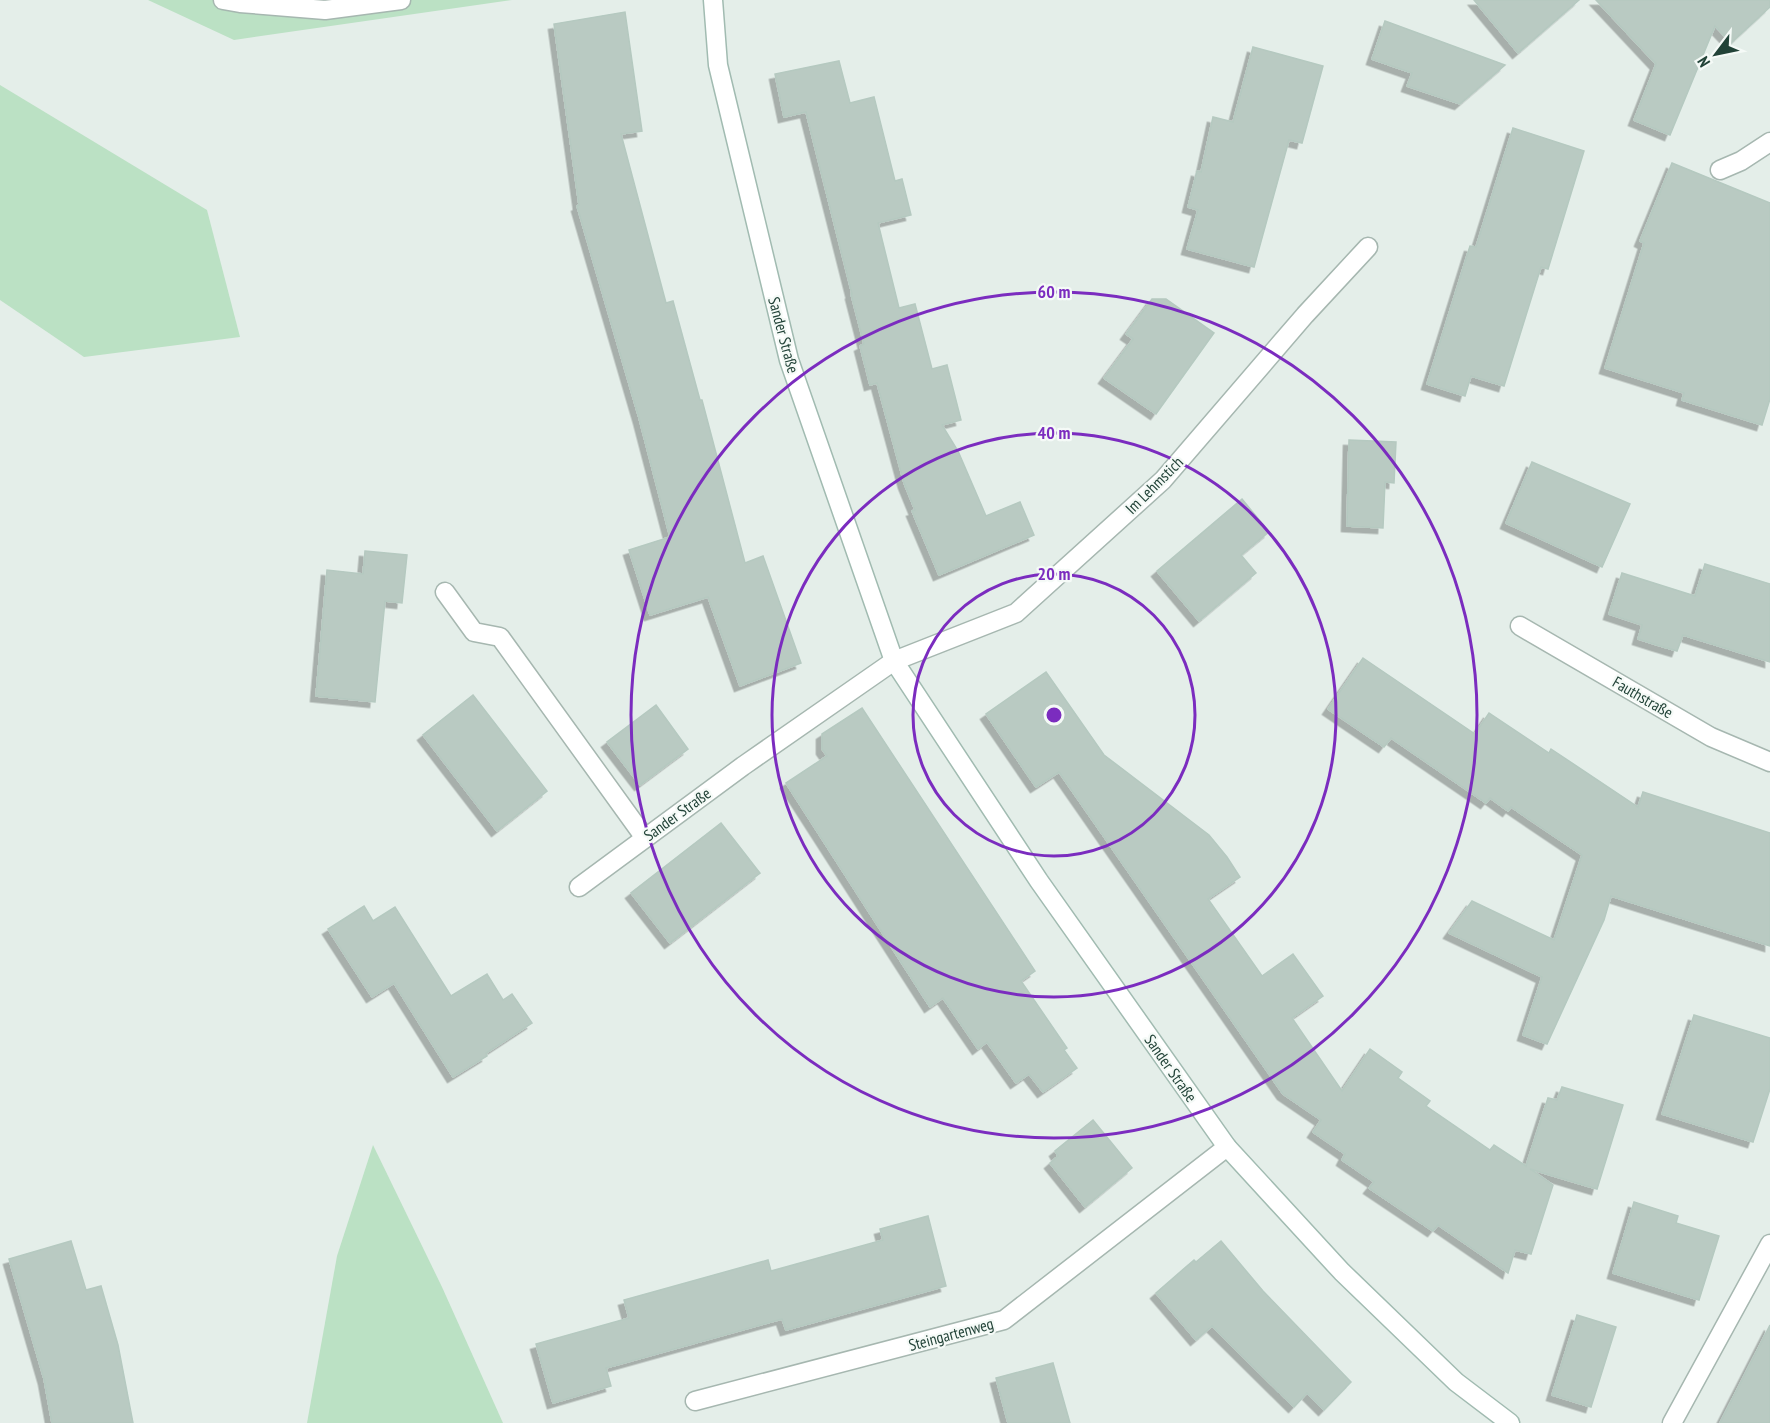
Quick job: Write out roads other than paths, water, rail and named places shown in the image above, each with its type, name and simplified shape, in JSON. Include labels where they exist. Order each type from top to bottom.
[{"type":"street","points":[[223,0],[325,10],[401,0]]},
{"type":"street","name":"Sander Straße","points":[[713,0],[718,65],[789,360],[894,661],[1039,881],[1227,1147],[1342,1272],[1456,1382],[1510,1423]]},
{"type":"street","points":[[1720,170],[1741,161],[1770,142]]},
{"type":"street","name":"Im Lehmstich","points":[[894,661],[1016,613],[1163,480],[1305,315],[1368,247]]},
{"type":"street","points":[[445,592],[474,632],[500,637],[645,838]]},
{"type":"street","name":"Fauthstraße","points":[[1520,626],[1711,737],[1770,762]]},
{"type":"street","name":"Sander Straße","points":[[579,887],[743,766],[894,661]]},
{"type":"street","name":"Steingartenweg","points":[[695,1401],[1005,1320],[1227,1147]]},
{"type":"street","points":[[1672,1423],[1770,1244]]}]
